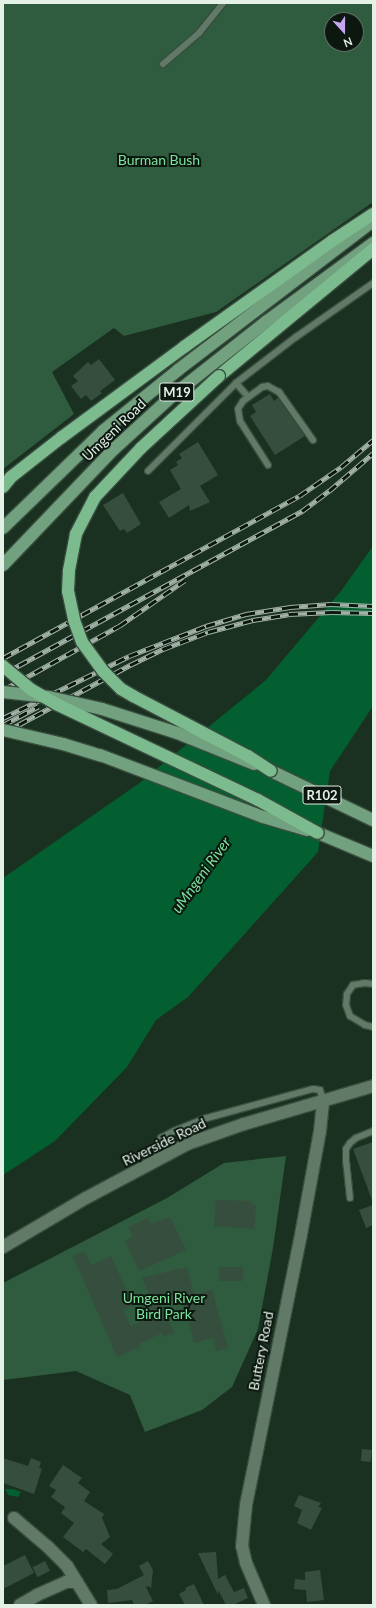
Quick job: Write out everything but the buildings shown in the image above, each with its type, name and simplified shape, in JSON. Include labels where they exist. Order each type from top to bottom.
[{"type":"highway","points":[[3,487],[11,477],[62,437],[184,347],[332,241],[373,214]]},
{"type":"highway","points":[[271,771],[232,747],[133,696],[117,685],[103,671],[82,642],[74,620],[68,591],[68,575],[76,534],[82,518],[95,497],[141,448],[219,376],[373,249]]},
{"type":"highway","points":[[3,666],[32,690],[56,704],[258,800],[318,833]]},
{"type":"main road","name":"Umgeni Road","points":[[3,528],[103,431],[178,370],[373,221]]},
{"type":"main road","name":"Umgeni Road","points":[[3,565],[114,449],[172,396],[268,321],[373,243]]},
{"type":"main road","points":[[3,692],[49,697],[108,711],[177,733],[271,771]]},
{"type":"main road","points":[[3,730],[63,744],[100,755],[263,818],[318,833],[373,856]]},
{"type":"main road","name":"R102","points":[[271,771],[373,820]]},
{"type":"street","name":"Riverside Road","points":[[3,1247],[86,1198],[187,1144],[218,1132],[373,1086]]},
{"type":"street","name":"Buttery Road","points":[[264,1605],[246,1563],[242,1546],[246,1505],[300,1240],[320,1131],[323,1100]]},
{"type":"street","points":[[14,1518],[48,1546],[67,1566],[91,1605]]},
{"type":"street","points":[[20,1605],[37,1595],[66,1582],[77,1582]]},
{"type":"lane","points":[[163,64],[199,33],[223,3]]},
{"type":"lane","points":[[148,470],[236,383],[296,337],[373,283]]},
{"type":"lane","points":[[236,383],[248,396]]},
{"type":"lane","points":[[268,464],[240,421],[239,406],[248,396],[262,387],[268,386],[274,388],[284,397],[313,440]]},
{"type":"lane","points":[[373,984],[365,983],[353,985],[347,994],[346,1005],[350,1016],[365,1025],[373,1027]]},
{"type":"lane","points":[[156,1161],[158,1144],[161,1138],[174,1131],[207,1118],[313,1090],[320,1090],[323,1100]]},
{"type":"lane","points":[[350,1198],[346,1149],[350,1143],[373,1131]]},
{"type":"green space","name":"Burman Bush","points":[[3,3],[373,3],[373,202],[216,312],[124,336],[114,328],[52,372],[74,414],[3,469]]},
{"type":"green space","name":"Umgeni River Bird Park","points":[[286,1156],[273,1248],[258,1329],[232,1387],[202,1410],[145,1432],[130,1395],[76,1371],[3,1380],[3,1283],[167,1198],[224,1163]]},
{"type":"water","name":"uMngeni River","points":[[373,546],[373,706],[330,771],[318,852],[188,997],[156,1020],[127,1067],[55,1141],[3,1175],[3,878],[138,784],[266,680],[341,591]]},
{"type":"water","points":[[5,1489],[13,1489],[21,1492],[18,1497],[8,1495]]},
{"type":"railway","points":[[3,658],[299,496],[341,467],[373,440]]},
{"type":"railway","points":[[3,674],[302,511],[329,491],[373,453]]},
{"type":"railway","points":[[3,690],[119,626],[185,580]]},
{"type":"railway","points":[[3,718],[129,656],[206,626],[246,614],[290,607],[331,604],[373,606]]},
{"type":"railway","points":[[3,733],[130,665],[163,649],[208,632],[253,620],[289,614],[332,612],[373,613]]},
{"type":"railway","points":[[3,725],[38,706]]}]
